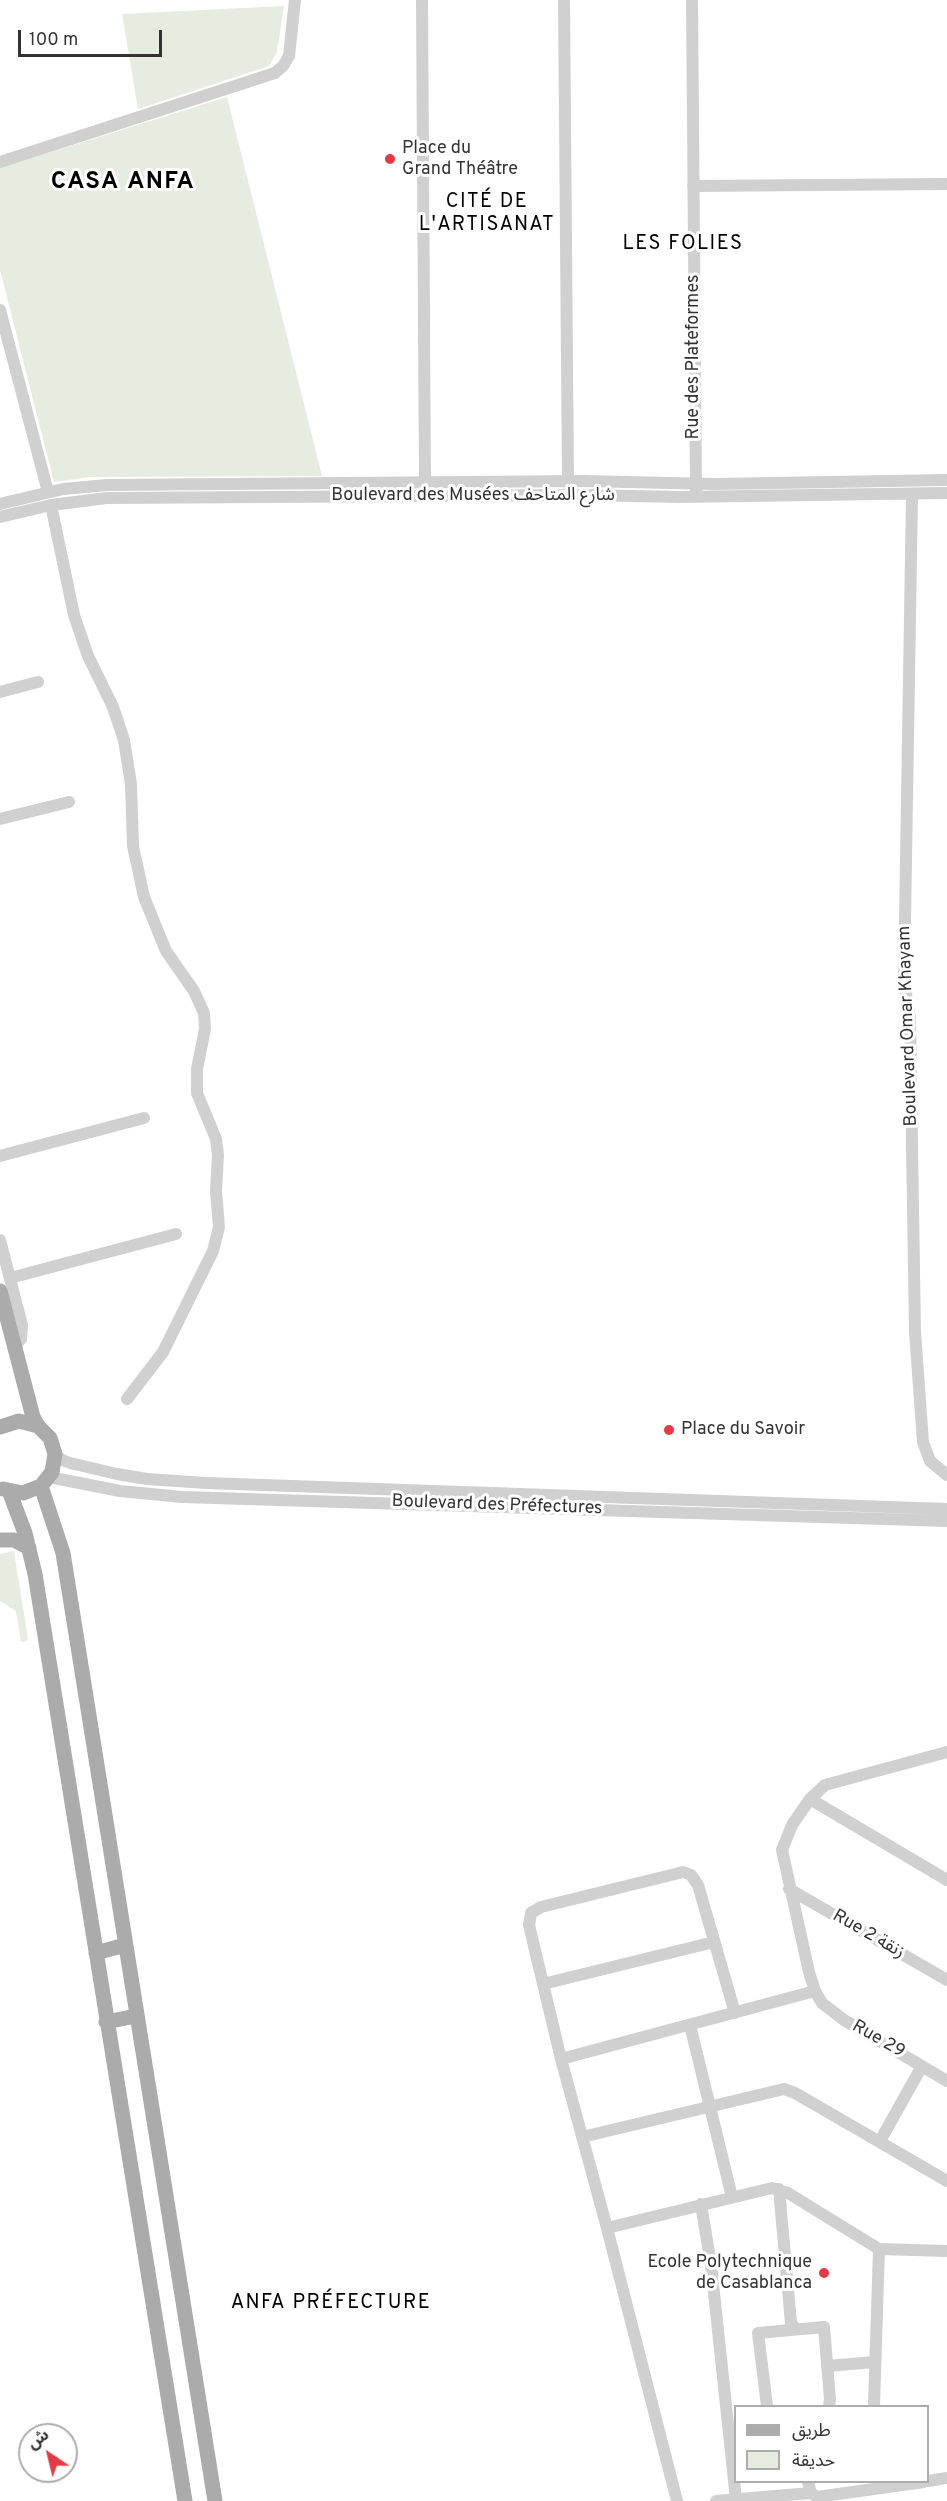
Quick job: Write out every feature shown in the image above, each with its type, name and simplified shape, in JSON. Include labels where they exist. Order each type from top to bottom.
[{"type":"main road","points":[[0,1291],[33,1417],[50,1438],[55,1454],[54,1466],[45,1482],[23,1493],[3,1491]]},
{"type":"main road","points":[[0,1427],[19,1421],[38,1426]]},
{"type":"main road","points":[[45,1482],[63,1553],[215,2501]]},
{"type":"main road","points":[[3,1491],[29,1548],[61,1728],[106,2022],[185,2501]]},
{"type":"main road","points":[[0,1540],[14,1540],[29,1548]]},
{"type":"main road","points":[[96,1953],[125,1945]]},
{"type":"main road","points":[[106,2022],[136,2016]]},
{"type":"street","points":[[0,162],[275,73],[289,56],[295,0]]},
{"type":"street","points":[[422,0],[425,483]]},
{"type":"street","points":[[564,0],[568,482]]},
{"type":"street","name":"Rue des Plateformes","points":[[692,0],[696,497]]},
{"type":"street","points":[[693,186],[947,184]]},
{"type":"street","points":[[0,310],[48,492]]},
{"type":"street","name":"Boulevard des Musées شارع المتاحف","points":[[0,504],[48,492],[107,485],[568,482],[695,484],[947,480]]},
{"type":"street","name":"Boulevard des Musées شارع المتاحف","points":[[0,517],[51,505],[93,499],[133,498],[947,494]]},
{"type":"street","name":"Boulevard Omar Khayam","points":[[912,495],[904,981],[910,1018],[915,1342],[923,1442],[930,1461],[947,1475]]},
{"type":"street","points":[[51,505],[74,615],[88,656],[113,707],[124,740],[131,784],[133,846],[144,897],[166,951],[194,991],[204,1013],[205,1029],[197,1070],[196,1093],[216,1139],[218,1155],[216,1191],[219,1218],[216,1243],[167,1344],[153,1367],[127,1399]]},
{"type":"street","points":[[0,692],[38,682]]},
{"type":"street","points":[[0,819],[69,802]]},
{"type":"street","points":[[0,1156],[144,1118]]},
{"type":"street","points":[[10,1278],[176,1234]]},
{"type":"street","points":[[0,1240],[23,1330],[21,1339],[14,1347]]},
{"type":"street","name":"Boulevard des Préfectures","points":[[55,1454],[62,1460],[78,1466],[162,1481],[947,1521]]},
{"type":"street","name":"Boulevard des Préfectures","points":[[45,1482],[182,1497],[947,1509]]},
{"type":"street","points":[[561,2059],[815,1991],[789,1889],[782,1850],[792,1825],[810,1799],[825,1785],[947,1752]]},
{"type":"street","points":[[810,1799],[947,1880]]},
{"type":"street","points":[[677,2501],[561,2059],[528,1921],[533,1910],[675,1874],[687,1873],[696,1881],[735,2013]]},
{"type":"street","name":"Rue 2 زنقة","points":[[789,1889],[947,1980]]},
{"type":"street","points":[[543,1984],[714,1942]]},
{"type":"street","name":"Rue 29","points":[[815,1991],[829,2010],[947,2081]]},
{"type":"street","points":[[690,2025],[732,2197]]},
{"type":"street","points":[[880,2141],[922,2066]]},
{"type":"street","points":[[582,2137],[784,2089],[795,2093],[947,2181]]},
{"type":"street","points":[[607,2228],[765,2189],[779,2189],[879,2249],[947,2251]]},
{"type":"street","points":[[779,2189],[791,2323],[795,2328]]},
{"type":"street","points":[[701,2204],[711,2265],[734,2480]]},
{"type":"street","points":[[874,2405],[879,2249]]},
{"type":"street","points":[[767,2405],[758,2333],[824,2327],[829,2405]]},
{"type":"street","points":[[827,2366],[875,2362]]},
{"type":"street","points":[[929,2481],[947,2478]]},
{"type":"street","points":[[734,2483],[736,2499]]},
{"type":"street","points":[[716,2501],[809,2487],[817,2497],[873,2485],[900,2483]]},
{"type":"green space","points":[[284,6],[277,52],[269,66],[138,109],[122,14]]},
{"type":"green space","points":[[227,97],[322,476],[90,477],[54,482],[0,270],[0,168]]},
{"type":"green space","points":[[14,1551],[28,1640],[21,1642],[16,1611],[0,1601],[0,1554]]},
{"type":"place","name":"Place du Grand Théâtre","points":[[390,159]]},
{"type":"place","name":"Place du Savoir","points":[[669,1430]]},
{"type":"place","name":"Ecole Polytechnique de Casablanca","points":[[824,2273]]},
{"type":"district","name":"CASA ANFA","points":[[123,183]]},
{"type":"district","name":"CITÉ DE L'ARTISANAT","points":[[487,214]]},
{"type":"district","name":"LES FOLIES","points":[[683,245]]},
{"type":"district","name":"ANFA PRÉFECTURE","points":[[331,2304]]}]
